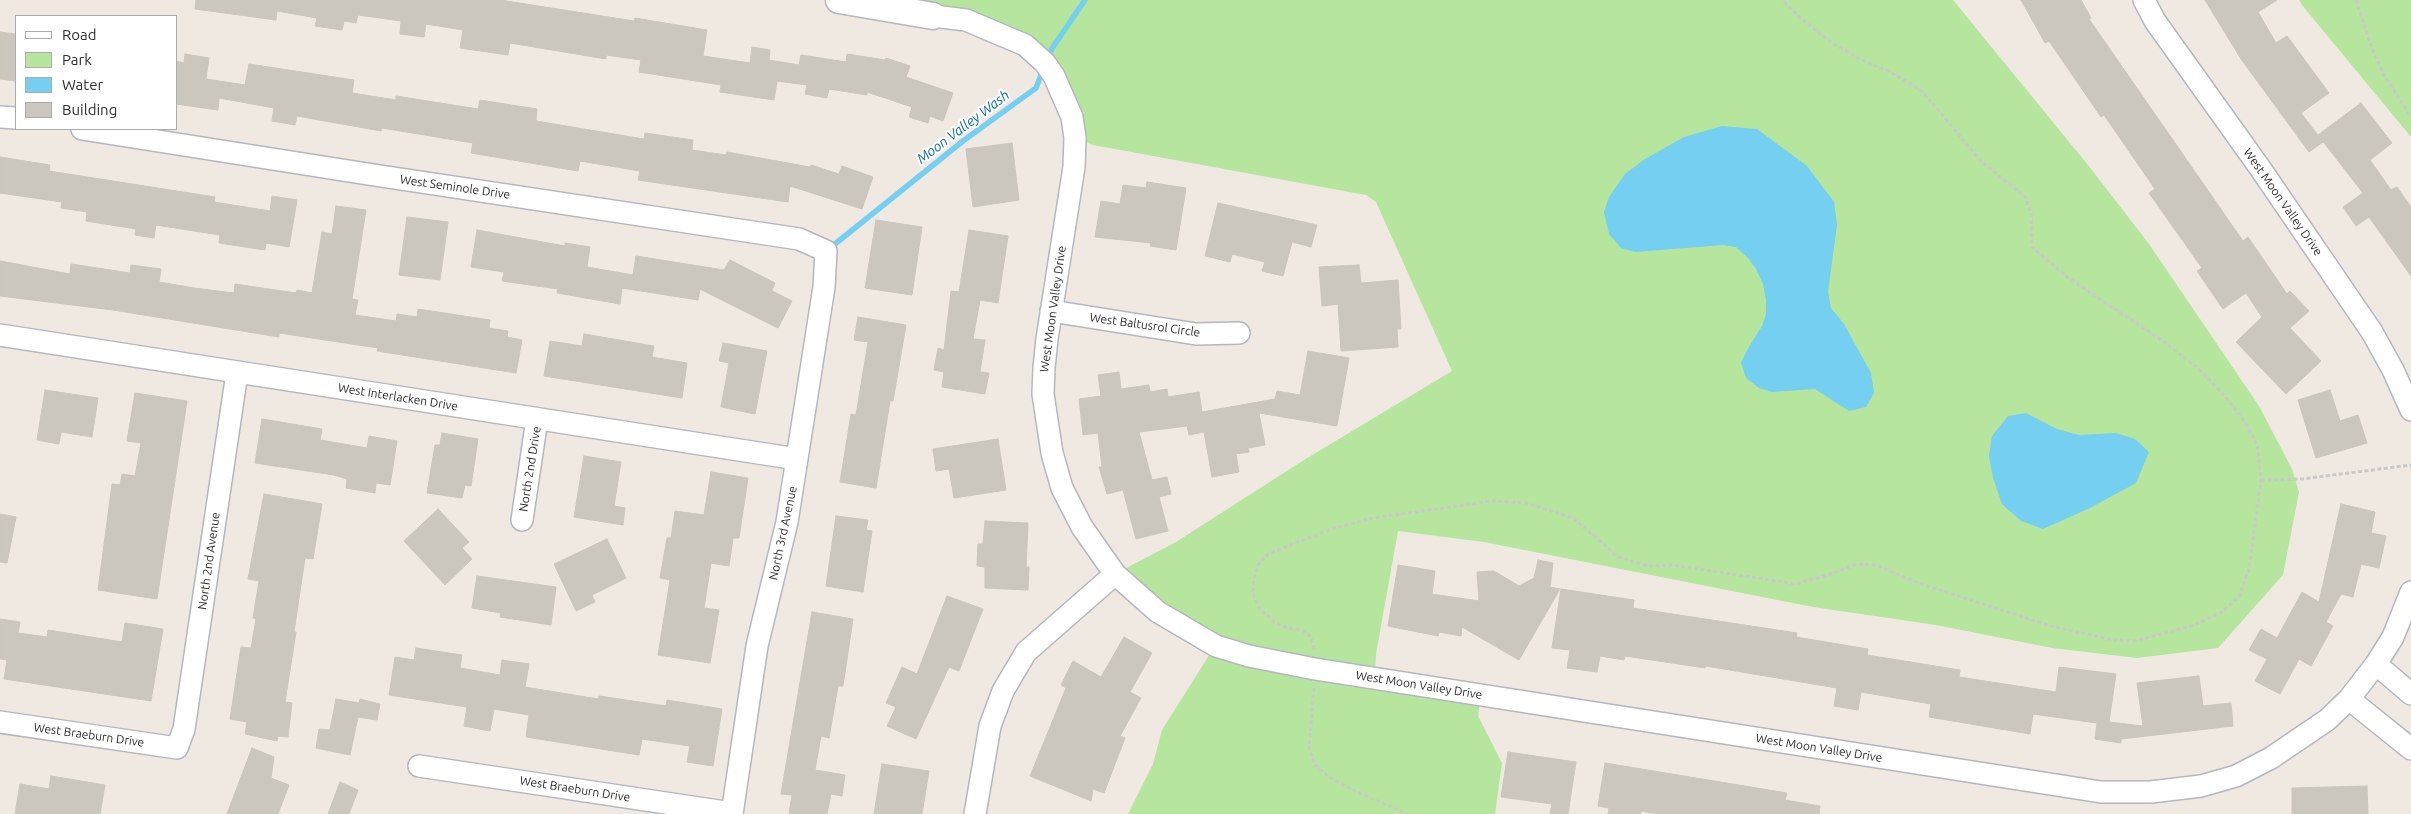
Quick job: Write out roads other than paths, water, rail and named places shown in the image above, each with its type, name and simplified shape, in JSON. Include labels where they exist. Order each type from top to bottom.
[{"type":"street","name":"West Moon Valley Drive","points":[[839,0],[966,20],[1025,45],[1045,63],[1054,76],[1072,117],[1075,138],[1074,167],[1051,311],[1043,394],[1052,453],[1062,488],[1082,527],[1114,574],[1158,612],[1216,646],[1249,656],[1315,669],[2100,792],[2151,792],[2201,786],[2236,776],[2271,758],[2310,733],[2350,698],[2376,664],[2393,637],[2411,592]]},
{"type":"street","name":"West Moon Valley Drive","points":[[2144,0],[2155,21],[2260,168],[2372,332],[2393,370],[2411,410]]},
{"type":"street","points":[[0,116],[15,118]]},
{"type":"street","name":"West Seminole Drive","points":[[88,130],[799,239],[826,251]]},
{"type":"street","name":"North 3rd Avenue","points":[[732,814],[757,646],[787,522],[824,287],[826,251]]},
{"type":"street","name":"West Baltusrol Circle","points":[[1051,311],[1196,334],[1239,333]]},
{"type":"street","name":"West Interlacken Drive","points":[[0,335],[797,459]]},
{"type":"street","name":"North 2nd Avenue","points":[[177,748],[184,729],[237,373]]},
{"type":"street","name":"North 2nd Drive","points":[[522,520],[537,419]]},
{"type":"street","points":[[975,814],[990,726],[1003,691],[1026,652],[1114,574]]},
{"type":"street","points":[[2376,664],[2411,694]]},
{"type":"street","points":[[2350,698],[2411,749]]},
{"type":"street","name":"West Braeburn Drive","points":[[0,722],[177,748]]},
{"type":"street","name":"West Braeburn Drive","points":[[419,766],[732,814]]},
{"type":"water","points":[[1722,126],[1757,129],[1807,166],[1834,202],[1837,225],[1828,292],[1831,308],[1844,324],[1871,373],[1874,393],[1866,407],[1849,411],[1815,389],[1772,392],[1759,388],[1746,378],[1741,363],[1762,326],[1766,314],[1766,300],[1763,284],[1756,269],[1736,247],[1723,245],[1635,252],[1621,248],[1609,234],[1604,212],[1609,197],[1625,174],[1645,159],[1684,137]]},
{"type":"water","points":[[2026,413],[2057,429],[2079,435],[2116,433],[2135,439],[2149,452],[2136,483],[2090,508],[2043,529],[2021,521],[2002,504],[1993,478],[1989,456],[1992,436],[2008,416]]},
{"type":"waterway","name":"Moon Valley Wash","points":[[1047,59],[1085,0]]},
{"type":"waterway","name":"Moon Valley Wash","points":[[830,248],[963,141],[1036,88],[1043,70]]}]
